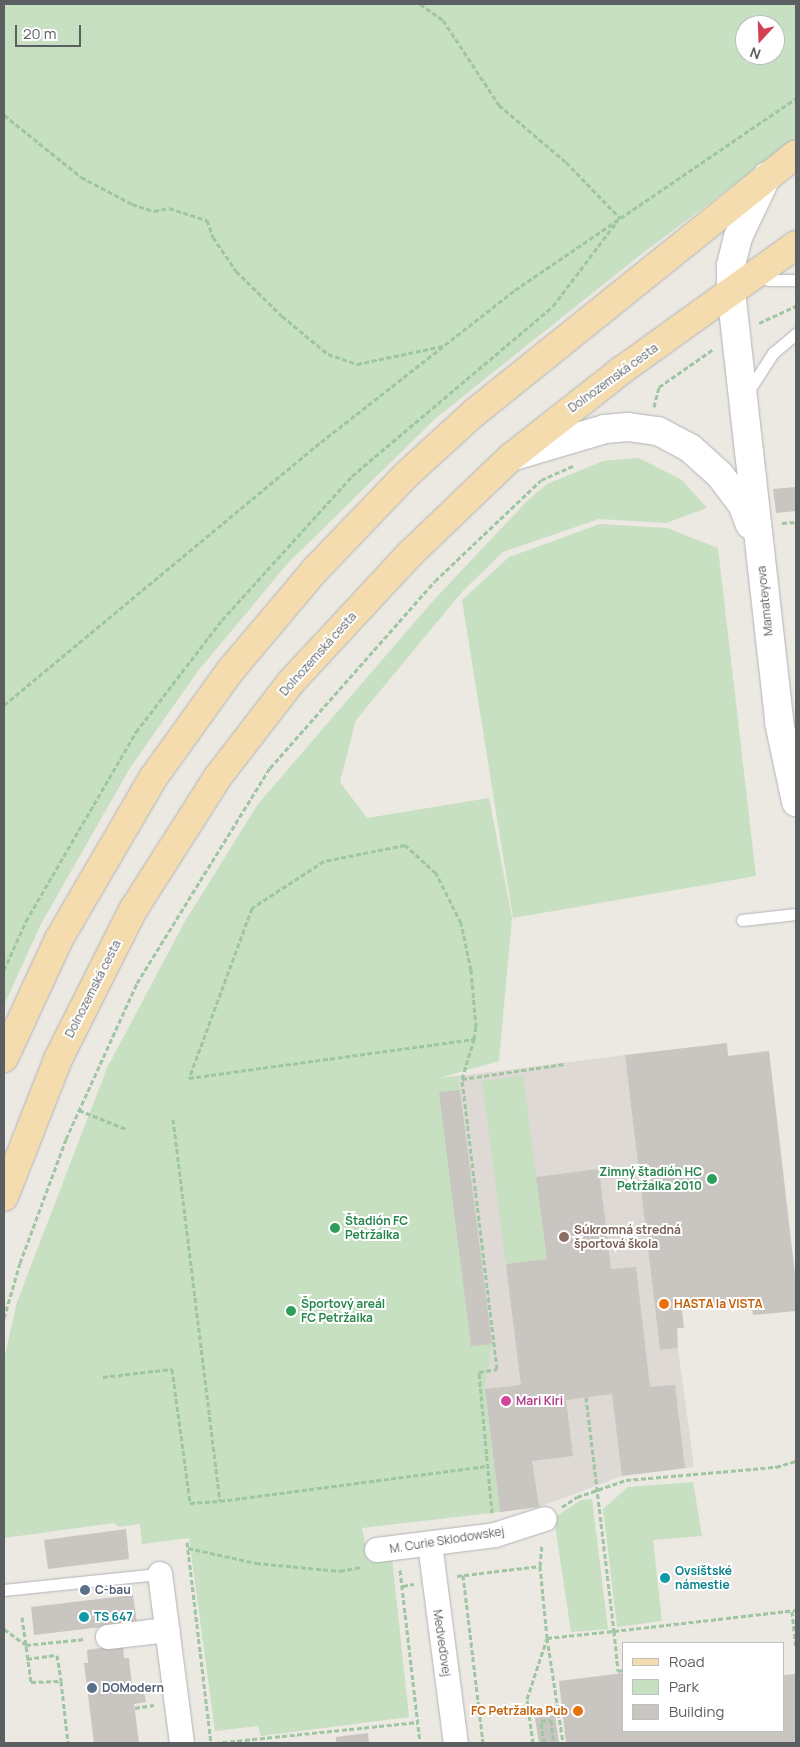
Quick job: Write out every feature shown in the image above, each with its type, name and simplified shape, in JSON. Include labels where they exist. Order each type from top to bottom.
[{"type":"main road","points":[[4,1058],[59,939],[136,804],[209,698],[288,601],[364,518],[456,429],[796,154]]},
{"type":"main road","name":"Dolnozemská cesta","points":[[4,1197],[79,1012],[133,910],[217,778],[312,658],[411,553],[510,458],[622,370],[796,245]]},
{"type":"street","name":"Mamateyova","points":[[768,175],[738,237],[730,273],[779,722],[796,802]]},
{"type":"street","points":[[510,458],[605,429],[648,429],[684,444],[720,475],[742,504],[760,554]]},
{"type":"street","name":"M. Curie Sklodowskej","points":[[373,1558],[430,1544],[495,1535],[545,1519]]},
{"type":"street","name":"Medveďovej","points":[[430,1544],[456,1743]]},
{"type":"street","points":[[160,1574],[182,1743]]},
{"type":"street","points":[[108,1637],[168,1630]]},
{"type":"lane","points":[[753,275],[769,280],[796,280]]},
{"type":"lane","points":[[744,399],[772,352],[796,334]]},
{"type":"lane","points":[[742,920],[796,914]]},
{"type":"lane","points":[[4,1590],[160,1574]]},
{"type":"path","points":[[420,4],[443,20],[499,105],[566,162],[620,218]]},
{"type":"path","points":[[4,705],[314,448],[444,346],[555,261],[796,98]]},
{"type":"path","points":[[4,115],[80,177],[132,204],[154,211],[169,208],[207,220],[213,237],[236,271],[282,316],[328,354],[357,364],[444,346]]},
{"type":"path","points":[[648,429],[659,387],[736,333],[796,306]]},
{"type":"path","points":[[4,1318],[20,1263],[79,1110],[137,983],[270,768],[435,580],[541,480],[576,465]]},
{"type":"path","points":[[474,1039],[189,1078],[252,908],[324,862],[405,845],[436,873],[461,923],[471,970],[474,1039],[462,1079],[497,1369],[479,1372],[492,1512]]},
{"type":"path","points":[[462,1079],[564,1064]]},
{"type":"path","points":[[79,1110],[126,1129]]},
{"type":"path","points":[[173,1119],[220,1501]]},
{"type":"path","points":[[103,1377],[172,1370],[190,1504],[487,1466]]},
{"type":"path","points":[[586,1397],[618,1671],[622,1670]]},
{"type":"path","points":[[545,1519],[577,1497],[626,1480],[776,1467],[796,1461]]},
{"type":"path","points":[[187,1542],[211,1743]]},
{"type":"path","points":[[188,1548],[256,1563],[340,1571],[373,1558]]},
{"type":"path","points":[[399,1561],[420,1743]]},
{"type":"path","points":[[403,1586],[463,1575],[540,1566],[547,1638],[560,1705],[563,1743]]},
{"type":"path","points":[[463,1575],[483,1743]]},
{"type":"path","points":[[547,1638],[614,1632],[794,1610],[796,1648]]},
{"type":"path","points":[[22,1617],[31,1682],[62,1681]]},
{"type":"path","points":[[4,1629],[26,1645],[108,1637]]},
{"type":"path","points":[[534,1743],[527,1700],[547,1638]]},
{"type":"path","points":[[27,1659],[57,1655],[62,1681],[68,1743]]},
{"type":"path","points":[[135,1708],[160,1704]]},
{"type":"path","points":[[544,1743],[541,1721],[551,1720],[554,1743]]},
{"type":"path","points":[[215,1743],[256,1741],[418,1722]]},
{"type":"shaded area","points":[[625,1055],[660,1350],[678,1348],[694,1467],[622,1476],[539,1507],[500,1512],[485,1389],[492,1344],[458,1076]]},
{"type":"green space","points":[[4,4],[796,4],[796,138],[639,256],[436,418],[288,563],[198,671],[130,768],[41,924],[4,1005]]},
{"type":"green space","points":[[639,458],[682,480],[707,508],[666,523],[599,519],[503,552],[462,592],[356,720],[340,782],[367,818],[489,798],[512,918],[499,1061],[439,1078],[458,1076],[492,1344],[485,1389],[500,1512],[362,1528],[369,1561],[392,1558],[409,1717],[261,1736],[258,1726],[215,1731],[189,1538],[142,1544],[140,1524],[119,1527],[114,1523],[4,1538],[4,1360],[17,1302],[107,1068],[184,923],[258,804],[432,602],[527,501],[547,484],[603,461]]},
{"type":"green space","points":[[600,524],[667,528],[718,548],[756,876],[513,918],[462,600],[509,557]]},
{"type":"green space","points":[[523,1075],[547,1259],[506,1264],[482,1081]]},
{"type":"green space","points":[[693,1482],[702,1536],[653,1540],[662,1621],[617,1627],[603,1509],[628,1487]]},
{"type":"green space","points":[[592,1499],[608,1629],[571,1632],[554,1518],[581,1500]]},
{"type":"building","points":[[796,487],[796,511],[776,513],[773,489]]},
{"type":"building","name":"Zimný štadión HC Petržalka 2010","points":[[727,1043],[728,1056],[769,1051],[796,1283],[796,1311],[753,1315],[751,1302],[682,1310],[684,1328],[677,1328],[678,1348],[660,1350],[625,1055]]},
{"type":"building","points":[[460,1090],[492,1344],[471,1346],[439,1092]]},
{"type":"building","points":[[599,1169],[611,1269],[636,1267],[650,1387],[675,1385],[685,1468],[622,1476],[612,1394],[566,1400],[573,1456],[532,1461],[539,1507],[500,1512],[485,1389],[521,1385],[506,1264],[547,1259],[536,1177]]},
{"type":"building","points":[[126,1529],[129,1559],[48,1569],[44,1540]]},
{"type":"building","name":"TS 647","points":[[133,1595],[137,1623],[103,1633],[102,1627],[34,1635],[31,1607]]},
{"type":"building","points":[[123,1645],[124,1658],[129,1658],[133,1693],[144,1692],[146,1702],[134,1704],[139,1743],[94,1743],[84,1663],[88,1663],[87,1650]]},
{"type":"building","points":[[622,1673],[622,1732],[785,1732],[785,1675],[796,1674],[796,1743],[566,1743],[559,1681]]},
{"type":"building","points":[[555,1715],[559,1743],[539,1743],[535,1718]]},
{"type":"building","points":[[368,1733],[369,1743],[336,1743],[336,1737]]},
{"type":"place","name":"Zimný štadión HC Petržalka 2010","points":[[712,1179]]},
{"type":"place","name":"Štadión FC Petržalka","points":[[335,1228]]},
{"type":"place","name":"Súkromná stredná športová škola","points":[[564,1237]]},
{"type":"place","name":"HASTA la VISTA","points":[[664,1304]]},
{"type":"place","name":"Športový areál FC Petržalka","points":[[291,1311]]},
{"type":"place","name":"Mari Kiri","points":[[506,1401]]},
{"type":"place","name":"Ovsištské námestie","points":[[665,1578]]},
{"type":"place","name":"C-bau","points":[[85,1590]]},
{"type":"place","name":"TS 647","points":[[84,1617]]},
{"type":"place","name":"DOModern","points":[[92,1688]]},
{"type":"place","name":"FC Petržalka Pub","points":[[578,1711]]}]
